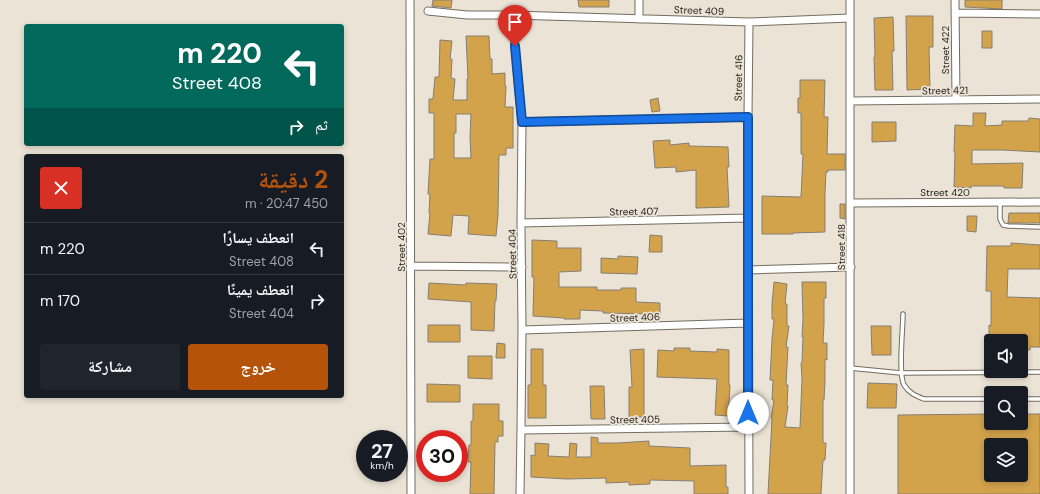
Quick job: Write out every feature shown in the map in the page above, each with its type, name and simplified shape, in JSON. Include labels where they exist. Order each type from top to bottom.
[{"type":"street","name":"Street 402","points":[[410,0],[411,494]]},
{"type":"street","points":[[639,0],[639,18]]},
{"type":"street","name":"Street 418","points":[[850,0],[850,494]]},
{"type":"street","name":"Street 422","points":[[955,0],[956,100]]},
{"type":"street","name":"Street 409","points":[[428,12],[452,14],[749,22],[850,18]]},
{"type":"street","points":[[955,14],[1040,14]]},
{"type":"street","name":"Street 404","points":[[512,15],[522,122],[520,494]]},
{"type":"street","name":"Street 416","points":[[749,22],[749,494]]},
{"type":"street","name":"Street 421","points":[[850,101],[1040,100]]},
{"type":"street","points":[[522,122],[748,117]]},
{"type":"street","name":"Street 420","points":[[850,203],[1040,202]]},
{"type":"street","name":"Street 407","points":[[521,223],[748,218]]},
{"type":"street","points":[[411,266],[522,267]]},
{"type":"street","points":[[748,270],[851,267]]},
{"type":"street","name":"Street 406","points":[[522,330],[748,324]]},
{"type":"street","name":"Street 405","points":[[521,430],[748,428]]},
{"type":"lane","points":[[1000,202],[1000,219],[1003,225],[1040,227]]},
{"type":"lane","points":[[903,314],[901,373],[908,391],[924,399],[984,399]]},
{"type":"lane","points":[[850,368],[901,373],[1040,372]]},
{"type":"lane","points":[[1028,399],[1040,399]]},
{"type":"building","points":[[433,0],[452,0],[451,8],[432,6]]},
{"type":"building","points":[[578,0],[609,0],[609,7],[579,7]]},
{"type":"building","points":[[965,0],[1002,0],[1002,9],[965,7]]},
{"type":"building","points":[[906,16],[933,16],[933,47],[929,47],[930,89],[907,90]]},
{"type":"building","points":[[893,17],[893,90],[875,90],[874,18]]},
{"type":"building","points":[[982,31],[992,31],[992,48],[982,48]]},
{"type":"building","points":[[466,36],[489,36],[492,74],[505,73],[505,107],[513,107],[513,148],[506,148],[506,155],[499,155],[498,215],[496,236],[468,234],[469,216],[453,215],[451,236],[428,234],[430,213],[430,194],[428,194],[430,159],[434,159],[434,113],[429,113],[429,99],[433,99],[435,77],[439,77],[440,40],[452,41],[450,59],[452,59],[451,78],[455,79],[453,100],[467,100],[468,79]],"holes":[[[456,114],[471,114],[471,158],[454,158]]]},
{"type":"building","points":[[800,80],[825,80],[824,117],[828,117],[827,154],[845,154],[845,170],[828,170],[828,172],[826,172],[825,232],[762,234],[762,196],[801,197],[803,154],[801,154],[801,113],[798,113]]},
{"type":"building","points":[[658,98],[660,111],[652,112],[650,100]]},
{"type":"building","points":[[973,113],[986,113],[985,126],[1002,125],[1002,121],[1028,121],[1029,118],[1040,119],[1040,152],[972,150],[972,164],[1023,163],[1022,188],[1004,188],[1004,186],[971,186],[971,188],[954,187],[955,125],[973,126]]},
{"type":"building","points":[[872,122],[896,122],[896,141],[872,142]]},
{"type":"building","points":[[670,140],[670,145],[689,143],[689,146],[728,147],[729,167],[727,167],[729,207],[696,208],[696,170],[676,172],[676,167],[655,168],[653,141]]},
{"type":"building","points":[[840,204],[845,204],[845,219],[840,218]]},
{"type":"building","points":[[1009,213],[1040,213],[1040,223],[1008,223]]},
{"type":"building","points":[[967,216],[977,216],[976,232],[967,231]]},
{"type":"building","points":[[650,235],[662,236],[662,252],[649,252]]},
{"type":"building","points":[[532,240],[557,241],[557,248],[581,248],[581,271],[559,272],[559,287],[597,287],[597,290],[621,290],[621,288],[636,288],[636,302],[660,303],[660,320],[649,320],[649,314],[603,313],[603,311],[580,310],[580,319],[533,316],[534,277],[532,277]]},
{"type":"building","points":[[1011,243],[1040,245],[1040,269],[1008,269],[1007,297],[1040,298],[1040,347],[1030,347],[1030,350],[1028,350],[1028,334],[989,334],[989,325],[991,326],[991,291],[986,291],[987,246],[1011,246]]},
{"type":"building","points":[[618,256],[638,257],[637,274],[601,273],[601,258],[618,259]]},
{"type":"building","points":[[774,282],[787,284],[785,304],[787,304],[787,326],[789,326],[786,347],[788,347],[786,385],[788,385],[788,406],[785,427],[800,428],[803,337],[802,282],[826,282],[826,298],[824,298],[823,343],[827,343],[827,360],[825,359],[823,443],[826,443],[825,460],[823,460],[821,494],[768,494],[771,418],[774,400],[772,400],[773,380],[770,380],[774,319],[772,319],[772,304]]},
{"type":"building","points":[[429,283],[466,285],[466,283],[497,284],[494,331],[471,330],[471,302],[428,299]]},
{"type":"building","points":[[428,325],[460,325],[460,342],[428,342]]},
{"type":"building","points":[[871,326],[891,326],[891,355],[872,355]]},
{"type":"building","points":[[497,343],[505,344],[505,358],[496,358]]},
{"type":"building","points":[[674,348],[690,348],[690,351],[717,352],[717,349],[729,350],[730,385],[728,416],[715,415],[717,379],[657,377],[658,350],[674,351]]},
{"type":"building","points":[[531,349],[543,349],[543,385],[546,385],[546,418],[528,418],[528,385],[531,385]]},
{"type":"building","points":[[644,349],[644,417],[629,417],[629,387],[632,387],[630,350]]},
{"type":"building","points":[[468,356],[492,356],[492,379],[468,378]]},
{"type":"building","points":[[868,383],[897,384],[896,408],[867,408]]},
{"type":"building","points":[[427,384],[460,385],[460,402],[427,402]]},
{"type":"building","points":[[590,386],[604,386],[605,419],[591,419]]},
{"type":"building","points":[[473,404],[499,404],[499,421],[503,421],[503,436],[498,436],[498,442],[495,442],[494,494],[470,494],[471,462],[468,462],[469,445],[471,445],[471,421],[473,421]]},
{"type":"building","points":[[984,414],[984,430],[1028,430],[1028,414],[1040,414],[1040,494],[898,494],[898,415]]},
{"type":"building","points":[[591,437],[598,438],[598,443],[649,441],[649,446],[690,448],[690,466],[726,465],[726,487],[728,487],[728,494],[694,494],[694,481],[650,480],[650,484],[629,485],[629,482],[606,483],[606,478],[568,479],[531,477],[531,455],[535,456],[535,443],[549,444],[548,456],[569,457],[570,443],[577,444],[576,457],[591,457]]},
{"type":"route","points":[[515,46],[522,122],[748,117],[748,413]]}]
